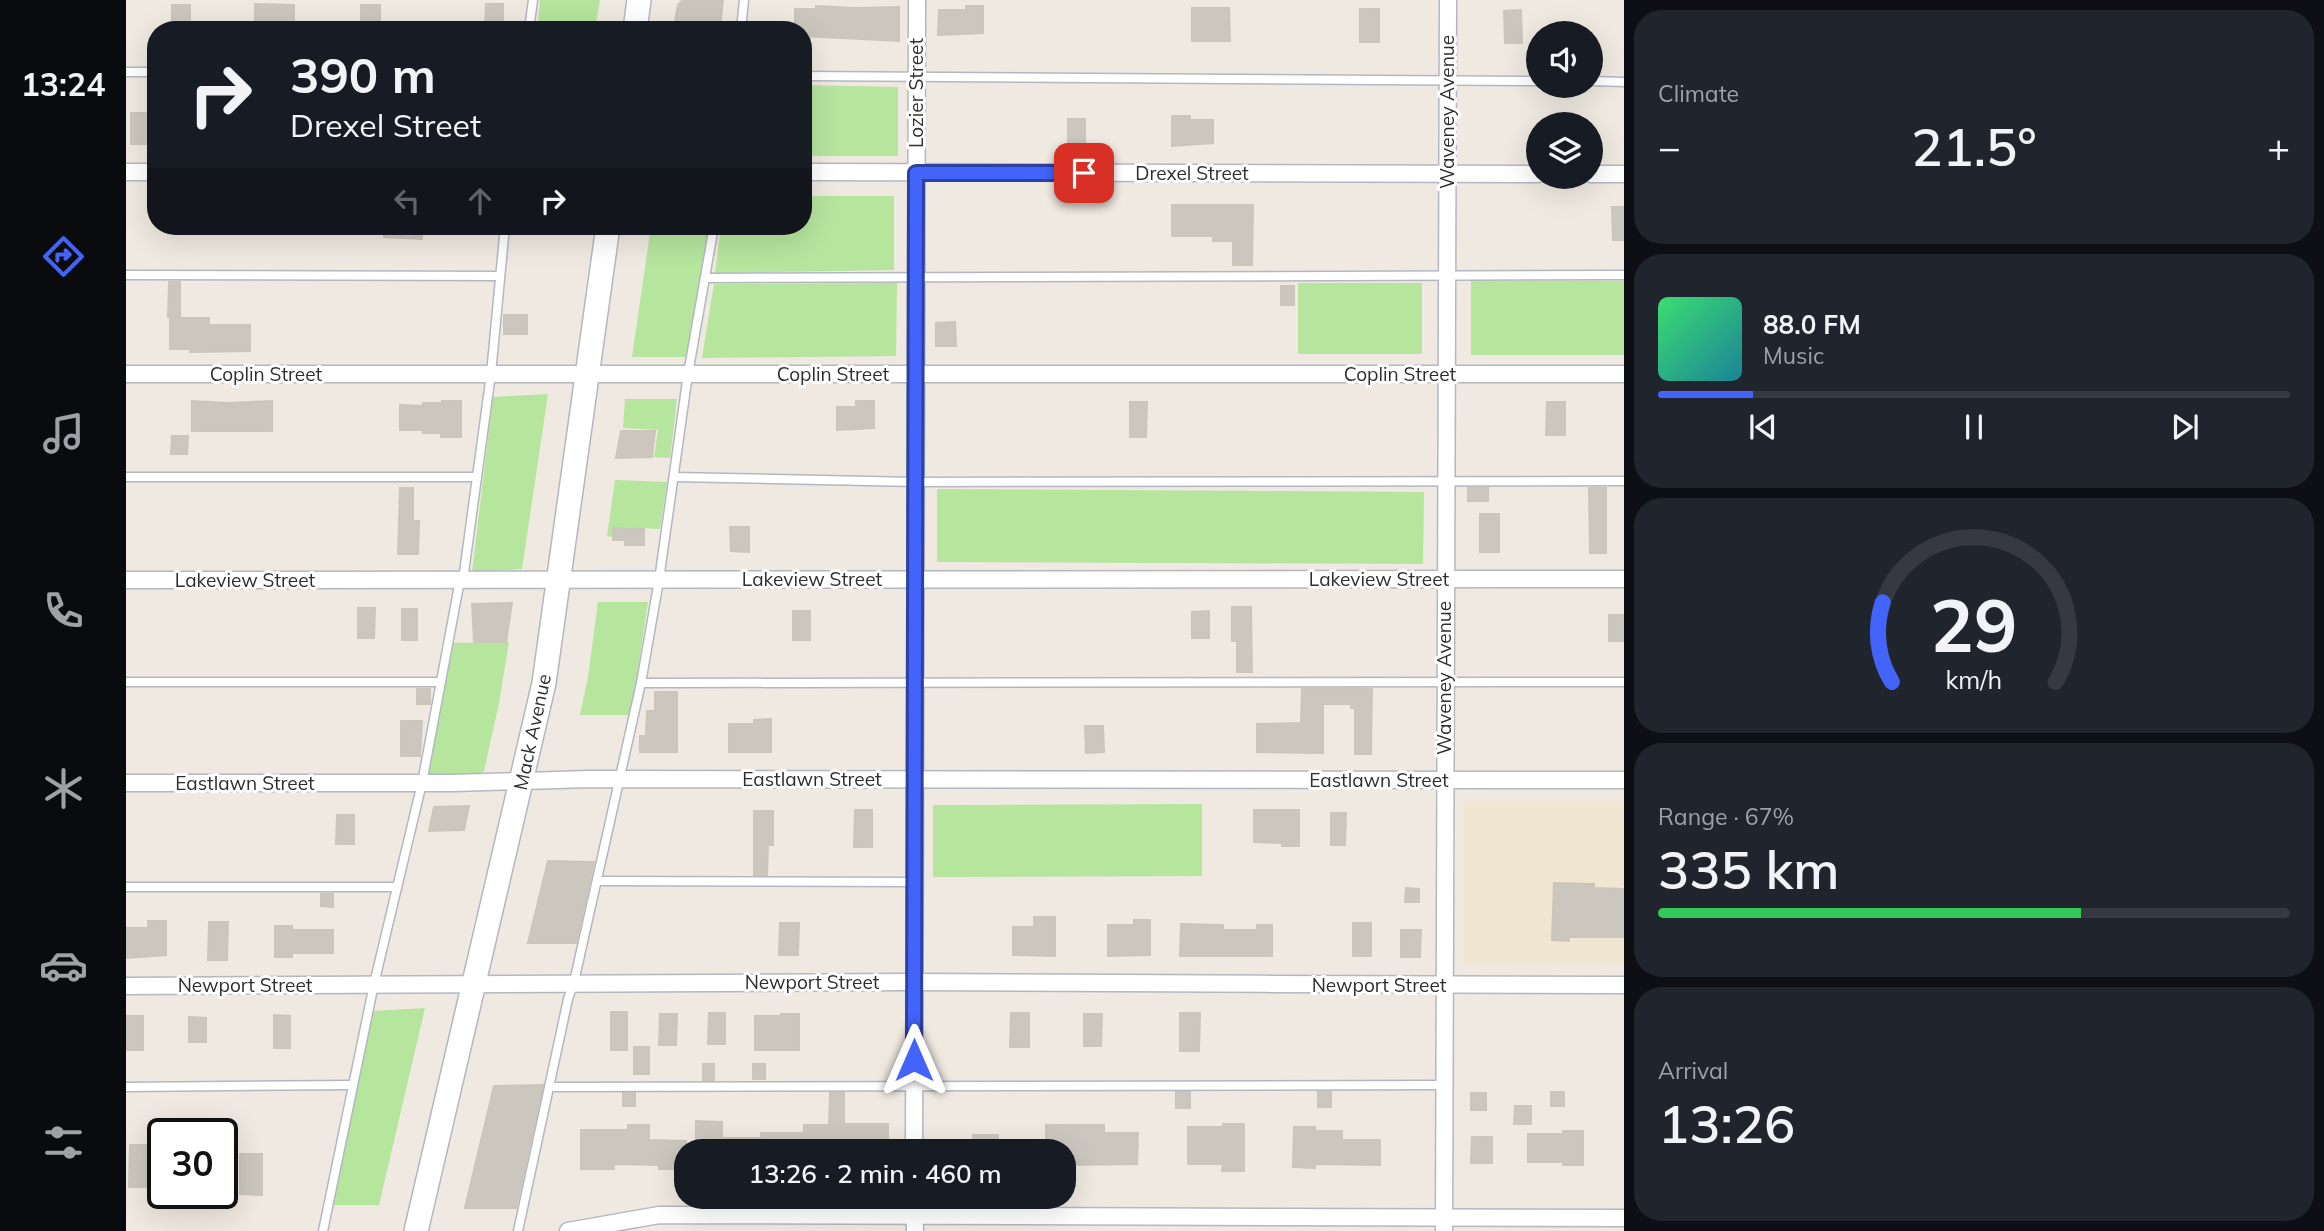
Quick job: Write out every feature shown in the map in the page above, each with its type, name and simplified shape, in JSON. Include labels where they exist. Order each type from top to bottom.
[{"type":"main road","points":[[636,21],[639,0]]},
{"type":"main road","name":"Mack Avenue","points":[[416,1231],[544,683],[607,235]]},
{"type":"street","name":"Lozier Street","points":[[914,1139],[917,0]]},
{"type":"street","name":"Waveney Avenue","points":[[1444,1225],[1448,0]]},
{"type":"street","points":[[126,172],[147,172]]},
{"type":"street","name":"Drexel Street","points":[[812,172],[1526,174]]},
{"type":"street","points":[[1603,174],[1624,174]]},
{"type":"street","name":"Coplin Street","points":[[126,374],[1624,374]]},
{"type":"street","name":"Lakeview Street","points":[[126,580],[1624,579]]},
{"type":"street","name":"Eastlawn Street","points":[[126,783],[422,783],[621,779],[1624,780]]},
{"type":"street","name":"Newport Street","points":[[126,986],[574,982],[1624,985]]},
{"type":"street","points":[[568,1231],[659,1215],[915,1224],[1444,1225],[1624,1219]]},
{"type":"lane","points":[[530,21],[533,0]]},
{"type":"lane","points":[[742,21],[744,0]]},
{"type":"lane","points":[[126,72],[147,72]]},
{"type":"lane","points":[[812,76],[1526,81]]},
{"type":"lane","points":[[1603,81],[1624,82]]},
{"type":"lane","points":[[323,1231],[374,984],[422,783],[462,580],[491,374],[504,235]]},
{"type":"lane","points":[[518,1231],[568,999],[641,684],[659,580],[688,374],[712,235]]},
{"type":"lane","points":[[126,275],[500,276]]},
{"type":"lane","points":[[705,278],[1624,275]]},
{"type":"lane","points":[[126,477],[477,477]]},
{"type":"lane","points":[[674,477],[916,482],[1624,481]]},
{"type":"lane","points":[[126,682],[441,682]]},
{"type":"lane","points":[[641,684],[1624,682]]},
{"type":"lane","points":[[597,881],[915,882]]},
{"type":"lane","points":[[126,887],[397,887]]},
{"type":"lane","points":[[126,1087],[353,1085]]},
{"type":"lane","points":[[549,1087],[1443,1085]]},
{"type":"shaded area","points":[[1464,801],[1624,801],[1624,966],[1464,966]]},
{"type":"green space","points":[[540,0],[600,0],[596,21],[538,21]]},
{"type":"green space","points":[[812,85],[898,87],[898,156],[812,156]]},
{"type":"green space","points":[[812,196],[894,196],[894,270],[715,273],[720,235],[812,235]]},
{"type":"green space","points":[[650,235],[708,235],[688,357],[632,357]]},
{"type":"green space","points":[[1471,281],[1624,281],[1624,355],[1471,355]]},
{"type":"green space","points":[[897,283],[896,356],[702,358],[714,284]]},
{"type":"green space","points":[[1298,283],[1422,283],[1422,354],[1298,354]]},
{"type":"green space","points":[[548,394],[522,569],[472,572],[493,397]]},
{"type":"green space","points":[[625,399],[677,399],[670,458],[654,457],[658,430],[623,428]]},
{"type":"green space","points":[[615,480],[667,482],[660,529],[613,527],[612,537],[607,536]]},
{"type":"green space","points":[[937,489],[1424,492],[1423,564],[937,562]]},
{"type":"green space","points":[[598,602],[648,602],[631,715],[580,715]]},
{"type":"green space","points":[[509,642],[484,771],[476,776],[426,775],[448,643]]},
{"type":"green space","points":[[1202,804],[1202,876],[933,877],[933,805]]},
{"type":"green space","points":[[425,1008],[379,1205],[332,1205],[373,1011]]},
{"type":"building","points":[[683,0],[723,0],[721,21],[675,21],[678,5]]},
{"type":"building","points":[[255,4],[294,5],[294,21],[255,21]]},
{"type":"building","points":[[486,4],[503,4],[503,21],[485,21]]},
{"type":"building","points":[[172,5],[190,5],[190,21],[172,21]]},
{"type":"building","points":[[361,5],[380,5],[380,21],[361,21]]},
{"type":"building","points":[[816,6],[899,7],[899,41],[812,36],[812,21],[795,21],[795,9],[816,9]]},
{"type":"building","points":[[966,6],[983,6],[983,33],[938,35],[939,10],[966,10]]},
{"type":"building","points":[[1192,8],[1229,8],[1230,41],[1192,41]]},
{"type":"building","points":[[1360,9],[1379,9],[1379,42],[1360,42]]},
{"type":"building","points":[[1521,10],[1522,43],[1505,43],[1504,11]]},
{"type":"building","points":[[131,113],[147,113],[147,144],[131,144]]},
{"type":"building","points":[[1172,116],[1190,116],[1190,120],[1213,120],[1213,143],[1172,146]]},
{"type":"building","points":[[1068,119],[1085,119],[1085,145],[1068,145]]},
{"type":"building","points":[[1172,205],[1253,205],[1252,265],[1233,265],[1233,241],[1213,241],[1213,236],[1172,236]]},
{"type":"building","points":[[1612,207],[1624,207],[1624,240],[1613,240]]},
{"type":"building","points":[[422,235],[422,239],[384,237]]},
{"type":"building","points":[[169,282],[180,282],[180,318],[168,317]]},
{"type":"building","points":[[1281,286],[1294,286],[1294,305],[1281,305]]},
{"type":"building","points":[[504,315],[527,315],[527,334],[504,334]]},
{"type":"building","points":[[170,318],[209,318],[209,325],[250,325],[250,351],[190,352],[190,349],[170,349]]},
{"type":"building","points":[[955,322],[956,346],[936,346],[936,323]]},
{"type":"building","points":[[192,401],[272,401],[272,431],[192,431]]},
{"type":"building","points":[[461,401],[461,437],[441,437],[441,433],[423,433],[423,430],[400,430],[400,405],[423,406],[423,403]]},
{"type":"building","points":[[856,401],[874,401],[874,428],[837,430],[837,407],[856,407]]},
{"type":"building","points":[[1130,402],[1147,402],[1146,437],[1130,437]]},
{"type":"building","points":[[1547,402],[1565,402],[1565,435],[1546,435]]},
{"type":"building","points":[[621,431],[655,431],[652,457],[616,458]]},
{"type":"building","points":[[172,436],[188,436],[187,454],[171,454]]},
{"type":"building","points":[[400,488],[413,488],[413,521],[419,521],[418,554],[398,554]]},
{"type":"building","points":[[1468,488],[1488,488],[1488,501],[1468,501]]},
{"type":"building","points":[[1589,488],[1606,488],[1606,553],[1590,553]]},
{"type":"building","points":[[1480,514],[1499,514],[1499,552],[1480,552]]},
{"type":"building","points":[[730,527],[749,527],[749,552],[731,551]]},
{"type":"building","points":[[613,528],[644,529],[644,545],[625,545],[625,540],[613,540]]},
{"type":"building","points":[[512,603],[506,642],[474,642],[472,604]]},
{"type":"building","points":[[1232,607],[1251,607],[1252,672],[1237,672],[1237,641],[1232,641]]},
{"type":"building","points":[[358,608],[375,608],[374,638],[358,638]]},
{"type":"building","points":[[402,609],[417,609],[417,640],[402,640]]},
{"type":"building","points":[[793,611],[810,611],[810,640],[793,640]]},
{"type":"building","points":[[1209,611],[1209,638],[1192,638],[1192,612]]},
{"type":"building","points":[[1609,615],[1624,615],[1624,641],[1609,641]]},
{"type":"building","points":[[417,689],[430,689],[430,704],[417,704]]},
{"type":"building","points":[[1302,689],[1372,689],[1371,754],[1355,754],[1355,708],[1351,708],[1351,704],[1323,704],[1323,753],[1257,752],[1257,724],[1301,723]]},
{"type":"building","points":[[655,692],[677,692],[677,752],[640,752],[640,736],[646,736],[647,711],[655,711]]},
{"type":"building","points":[[771,719],[771,752],[729,752],[729,724],[754,724],[754,720]]},
{"type":"building","points":[[401,721],[422,721],[420,756],[401,756]]},
{"type":"building","points":[[1085,726],[1103,726],[1104,752],[1086,753]]},
{"type":"building","points":[[469,806],[464,830],[429,831],[434,807]]},
{"type":"building","points":[[855,810],[872,810],[872,847],[854,847]]},
{"type":"building","points":[[1254,810],[1299,810],[1299,846],[1254,842]]},
{"type":"building","points":[[754,811],[773,811],[773,845],[768,845],[767,875],[754,875]]},
{"type":"building","points":[[1331,813],[1346,813],[1345,845],[1331,845]]},
{"type":"building","points":[[337,815],[354,815],[354,844],[336,844]]},
{"type":"building","points":[[548,861],[594,862],[576,943],[528,943]]},
{"type":"building","points":[[1554,883],[1594,884],[1594,888],[1624,889],[1624,937],[1569,937],[1569,941],[1552,940]]},
{"type":"building","points":[[1406,888],[1419,889],[1419,902],[1405,902]]},
{"type":"building","points":[[321,894],[333,894],[333,907],[321,906]]},
{"type":"building","points":[[1034,917],[1055,917],[1055,956],[1013,955],[1013,927],[1034,927]]},
{"type":"building","points":[[1134,920],[1150,920],[1150,955],[1108,956],[1108,925],[1134,925]]},
{"type":"building","points":[[148,921],[166,921],[166,955],[126,958],[126,928],[148,928]]},
{"type":"building","points":[[209,922],[228,922],[227,960],[208,960]]},
{"type":"building","points":[[780,923],[799,923],[798,955],[779,955]]},
{"type":"building","points":[[1353,923],[1371,923],[1371,956],[1353,956]]},
{"type":"building","points":[[1181,924],[1223,925],[1223,930],[1257,930],[1257,925],[1272,925],[1272,956],[1180,956]]},
{"type":"building","points":[[275,926],[292,926],[292,930],[333,930],[333,953],[292,953],[292,957],[275,957]]},
{"type":"building","points":[[1401,930],[1421,930],[1420,957],[1401,957]]},
{"type":"building","points":[[611,1012],[627,1012],[627,1050],[611,1050]]},
{"type":"building","points":[[709,1013],[725,1013],[725,1044],[708,1044]]},
{"type":"building","points":[[1011,1013],[1029,1013],[1029,1047],[1010,1047]]},
{"type":"building","points":[[1180,1013],[1200,1013],[1199,1051],[1180,1051]]},
{"type":"building","points":[[660,1014],[677,1014],[676,1045],[659,1045]]},
{"type":"building","points":[[799,1014],[799,1050],[755,1050],[755,1016]]},
{"type":"building","points":[[1084,1014],[1102,1014],[1101,1046],[1084,1046]]},
{"type":"building","points":[[274,1015],[290,1016],[290,1048],[274,1048]]},
{"type":"building","points":[[126,1016],[143,1016],[143,1050],[126,1050]]},
{"type":"building","points":[[189,1017],[206,1018],[206,1042],[189,1042]]},
{"type":"building","points":[[634,1047],[649,1047],[649,1074],[634,1074]]},
{"type":"building","points":[[703,1064],[714,1064],[714,1080],[703,1080]]},
{"type":"building","points":[[753,1064],[765,1064],[765,1079],[753,1079]]},
{"type":"building","points":[[543,1085],[516,1208],[465,1208],[494,1086]]},
{"type":"building","points":[[1176,1092],[1190,1092],[1190,1108],[1176,1108]]},
{"type":"building","points":[[1318,1092],[1331,1092],[1331,1107],[1318,1107]]},
{"type":"building","points":[[1551,1092],[1564,1092],[1564,1106],[1551,1106]]},
{"type":"building","points":[[623,1093],[635,1093],[635,1106],[623,1106]]},
{"type":"building","points":[[830,1093],[844,1093],[844,1124],[888,1124],[888,1139],[696,1139],[696,1121],[722,1122],[722,1138],[761,1138],[761,1133],[804,1133],[804,1125],[829,1125]]},
{"type":"building","points":[[1471,1093],[1486,1093],[1486,1110],[1471,1110]]},
{"type":"building","points":[[1515,1106],[1531,1106],[1531,1124],[1514,1124]]},
{"type":"building","points":[[1223,1124],[1244,1124],[1244,1171],[1222,1171],[1223,1164],[1188,1164],[1188,1127],[1223,1127]]},
{"type":"building","points":[[628,1125],[649,1125],[649,1140],[674,1141],[674,1169],[659,1169],[659,1165],[614,1164],[614,1169],[581,1169],[581,1130],[628,1130]]},
{"type":"building","points":[[1046,1125],[1104,1125],[1104,1133],[1138,1133],[1137,1164],[1076,1165],[1076,1139],[1046,1139]]},
{"type":"building","points":[[1294,1127],[1315,1127],[1315,1131],[1342,1131],[1342,1140],[1380,1140],[1380,1165],[1315,1164],[1315,1168],[1293,1167]]},
{"type":"building","points":[[1563,1131],[1583,1131],[1583,1165],[1528,1162],[1528,1134],[1563,1134]]},
{"type":"building","points":[[973,1135],[998,1135],[998,1139],[973,1139]]},
{"type":"building","points":[[1472,1137],[1492,1137],[1492,1163],[1471,1163]]},
{"type":"building","points":[[130,1145],[147,1145],[147,1187],[129,1187]]},
{"type":"building","points":[[240,1154],[262,1154],[262,1195],[240,1194]]},
{"type":"route","points":[[914,1060],[916,173],[1084,173]]}]
